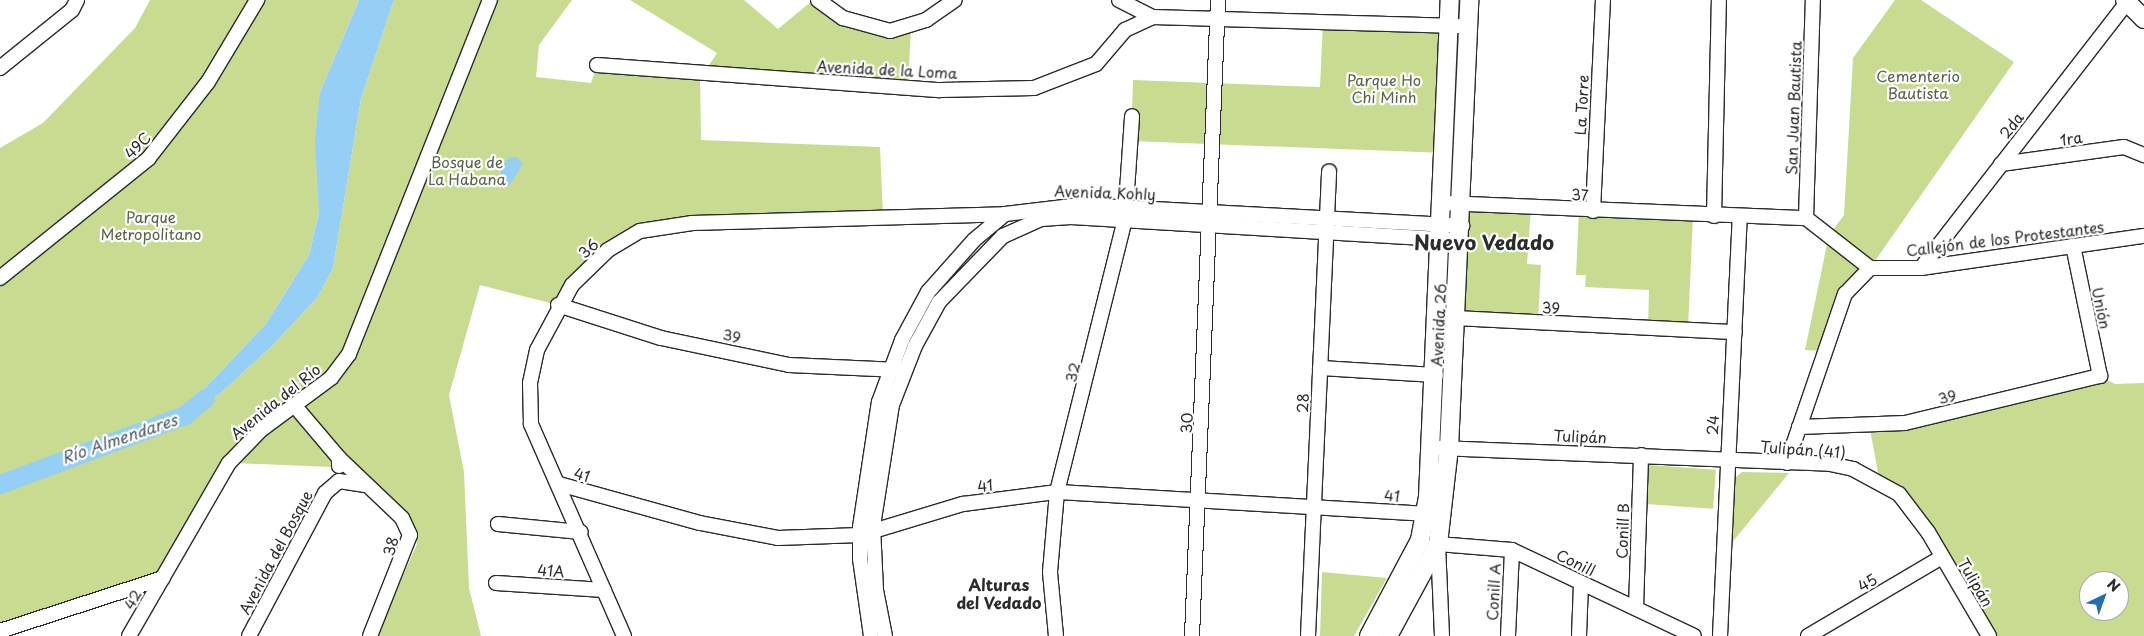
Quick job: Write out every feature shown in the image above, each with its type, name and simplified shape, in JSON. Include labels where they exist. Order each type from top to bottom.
[{"type":"main road","name":"Avenida 26","points":[[1369,636],[1405,574],[1425,514],[1441,448],[1436,375],[1445,203],[1450,0]]},
{"type":"main road","name":"Avenida 26","points":[[1388,636],[1438,544],[1441,448],[1457,318],[1462,233],[1469,0]]},
{"type":"main road","points":[[2126,1],[2144,20]]},
{"type":"main road","points":[[1425,514],[1428,531],[1438,544]]},
{"type":"street","points":[[0,68],[72,10],[77,0]]},
{"type":"street","name":"49C","points":[[0,278],[153,153],[204,88],[258,0]]},
{"type":"street","name":"Avenida del Río","points":[[163,578],[229,463],[245,443],[331,378],[349,354],[490,0]]},
{"type":"street","points":[[818,0],[843,18],[890,31],[926,20],[955,0]]},
{"type":"street","points":[[1120,0],[1153,17],[1449,27],[1468,25]]},
{"type":"street","points":[[1212,219],[1218,0]]},
{"type":"street","name":"La Torre","points":[[1593,211],[1603,0]]},
{"type":"street","points":[[1714,216],[1719,0]]},
{"type":"street","name":"San Juan Bautista","points":[[1806,218],[1813,0]]},
{"type":"street","name":"2da","points":[[1921,268],[2126,1]]},
{"type":"street","name":"Avenida de la Loma","points":[[597,65],[940,90],[1034,88],[1096,64],[1125,30],[1153,17]]},
{"type":"street","name":"32","points":[[1056,636],[1050,572],[1058,492],[1126,214],[1132,116]]},
{"type":"street","name":"1ra","points":[[2001,164],[2124,147],[2144,155]]},
{"type":"street","name":"28","points":[[1308,636],[1329,171]]},
{"type":"street","name":"37","points":[[1445,203],[1593,211],[1806,218]]},
{"type":"street","name":"Avenida Kohly","points":[[872,636],[873,613],[867,533],[875,455],[898,370],[928,292],[989,226],[1006,214],[1063,205],[1126,214],[1462,233]]},
{"type":"street","name":"36","points":[[624,636],[581,532],[559,484],[535,439],[529,408],[537,350],[558,305],[589,267],[640,231],[692,223],[1006,214]]},
{"type":"street","name":"Avenida Kohly","points":[[898,370],[940,302],[1003,236],[1040,219],[1126,214]]},
{"type":"street","points":[[972,215],[1003,236]]},
{"type":"street","name":"24","points":[[1720,636],[1726,462],[1735,332],[1740,217]]},
{"type":"street","points":[[1787,463],[1845,294],[1870,268],[1806,218]]},
{"type":"street","name":"30","points":[[1192,636],[1212,219]]},
{"type":"street","name":"Callejón de los Protestantes","points":[[1870,268],[1921,268],[2144,236]]},
{"type":"street","name":"Unión","points":[[2073,246],[2100,376]]},
{"type":"street","points":[[928,292],[940,302]]},
{"type":"street","name":"39","points":[[558,305],[660,338],[789,364],[898,370]]},
{"type":"street","name":"39","points":[[1457,318],[1735,332]]},
{"type":"street","points":[[1320,368],[1436,375]]},
{"type":"street","name":"39","points":[[1799,427],[1905,423],[2100,376]]},
{"type":"street","points":[[294,405],[339,458]]},
{"type":"street","name":"Tulipán","points":[[1441,448],[1641,455],[1726,462]]},
{"type":"street","name":"Conill B","points":[[1636,608],[1641,455]]},
{"type":"street","name":"Avenida del Bosque","points":[[249,636],[339,472],[339,458]]},
{"type":"street","name":"38","points":[[339,458],[366,486],[402,518],[410,535],[370,636]]},
{"type":"street","name":"Tulipán (41)","points":[[1726,462],[1830,464],[1875,480]]},
{"type":"street","name":"Avenida del Bosque","points":[[332,485],[346,480],[366,486]]},
{"type":"street","name":"Tulipán","points":[[1875,480],[1900,494],[1942,557],[1989,636]]},
{"type":"street","name":"41","points":[[559,484],[700,523],[778,538],[867,533],[963,504],[1058,492],[1315,504],[1425,514]]},
{"type":"street","points":[[498,524],[581,532]]},
{"type":"street","points":[[1438,544],[1442,636]]},
{"type":"street","name":"Conill","points":[[1438,544],[1512,550],[1694,636]]},
{"type":"street","name":"Conill A","points":[[1508,636],[1512,550]]},
{"type":"street","name":"45","points":[[1808,636],[1942,557]]},
{"type":"street","points":[[0,631],[163,578]]},
{"type":"street","name":"42","points":[[129,636],[163,578]]},
{"type":"street","name":"41A","points":[[496,583],[604,590]]},
{"type":"street","points":[[1579,636],[1581,583]]},
{"type":"street","name":"Avenida Kohly","points":[[873,613],[885,636]]},
{"type":"green space","points":[[150,0],[359,0],[320,92],[319,212],[309,255],[265,325],[201,392],[186,414],[221,393],[273,345],[317,298],[333,268],[361,99],[394,0],[572,0],[539,45],[536,77],[591,83],[597,65],[700,75],[701,140],[880,147],[883,217],[640,231],[608,250],[558,305],[480,285],[449,395],[464,472],[469,588],[481,636],[376,636],[417,544],[410,516],[332,467],[234,463],[163,578],[0,630],[0,148],[43,123],[135,28]]},
{"type":"green space","points":[[630,0],[744,0],[778,29],[813,0],[843,18],[911,27],[908,88],[705,71],[717,53]]},
{"type":"green space","name":"Cementerio Bautista","points":[[1895,0],[1921,0],[2014,62],[1870,268],[1845,294],[1825,351],[1805,350],[1829,235],[1844,215],[1853,58]]},
{"type":"green space","name":"Parque Ho Chi Minh","points":[[1323,22],[1449,27],[1445,153],[1131,141],[1133,80],[1320,87]]},
{"type":"green space","points":[[1463,204],[1531,209],[1527,264],[1541,265],[1538,322],[1457,318]]},
{"type":"green space","points":[[1579,210],[1693,216],[1688,329],[1648,327],[1649,290],[1585,287],[1586,275],[1576,275]]},
{"type":"green space","points":[[2100,376],[2115,384],[2144,383],[2144,636],[1989,636],[1928,532],[1880,483],[1869,424]]},
{"type":"green space","points":[[1648,465],[1716,470],[1713,509],[1645,504]]},
{"type":"green space","points":[[1742,472],[1789,473],[1730,545],[1731,481]]},
{"type":"green space","points":[[1322,572],[1387,578],[1354,636],[1320,636]]},
{"type":"water","points":[[359,0],[394,0],[361,99],[333,268],[317,298],[273,345],[221,393],[185,415],[201,392],[265,325],[309,255],[319,212],[315,142],[320,92]]},
{"type":"water","points":[[510,157],[517,157],[523,164],[509,186],[502,185],[500,167]]},
{"type":"waterway","name":"Río Almendares","points":[[0,484],[185,415],[205,398]]},
{"type":"district","name":"Nuevo Vedado","points":[[1484,242]]},
{"type":"district","name":"Alturas del Vedado","points":[[999,593]]},
{"type":"park label","name":"Bosque de La Habana","points":[[467,170]]},
{"type":"park label","name":"Parque Metropolitano","points":[[151,224]]}]
